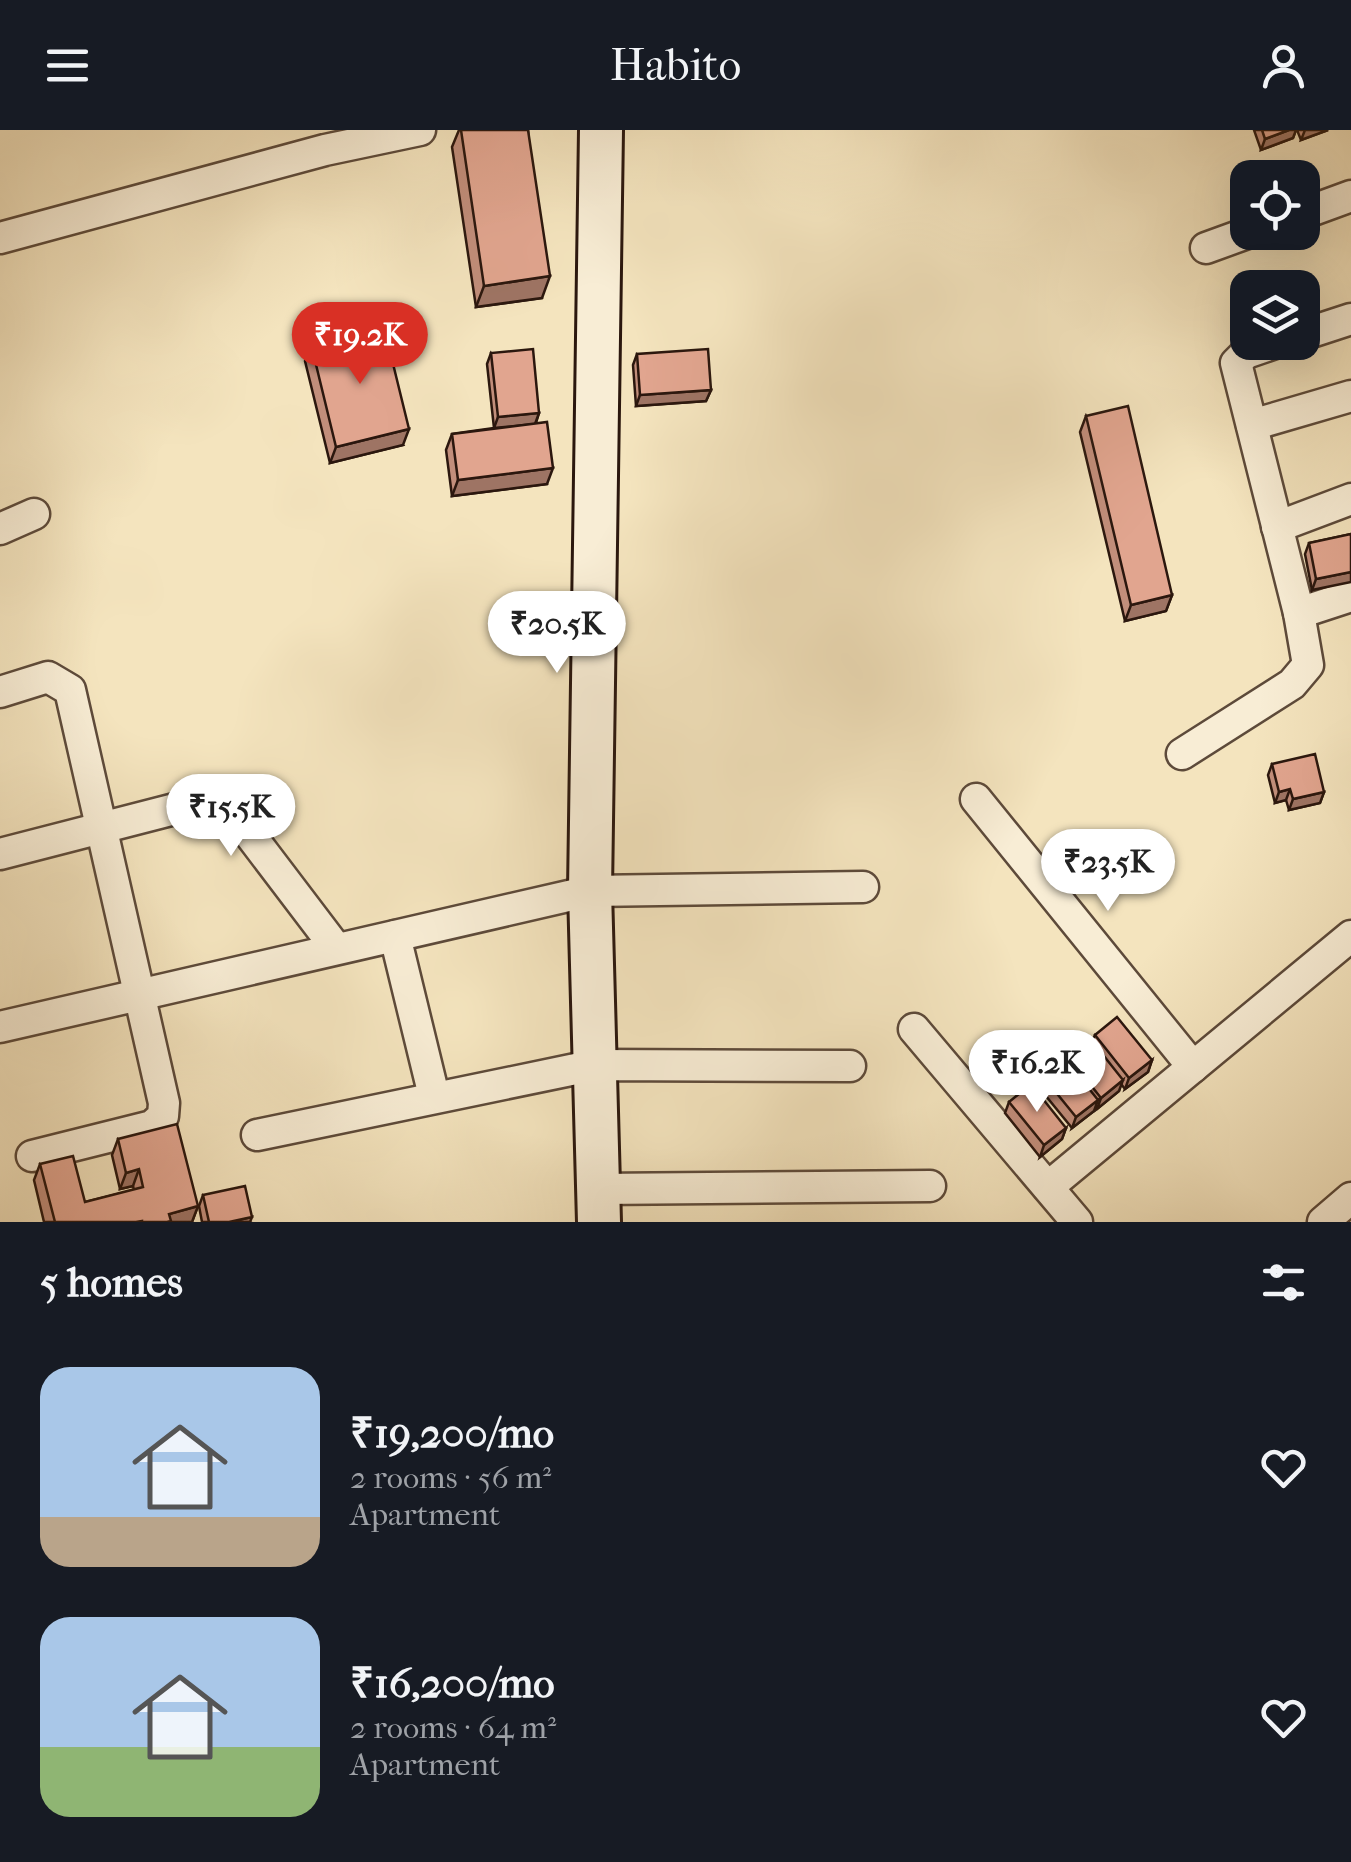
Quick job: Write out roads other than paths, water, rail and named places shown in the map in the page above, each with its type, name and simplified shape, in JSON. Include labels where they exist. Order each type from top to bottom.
[{"type":"street","points":[[0,238],[325,150],[420,130]]},
{"type":"street","points":[[601,130],[590,891],[599,1206],[930,1186]]},
{"type":"street","points":[[1320,207],[1351,196]]},
{"type":"street","points":[[1206,248],[1230,239]]},
{"type":"street","points":[[1320,329],[1351,319]]},
{"type":"street","points":[[1182,754],[1303,676],[1308,665],[1238,360]]},
{"type":"street","points":[[1252,425],[1351,396]]},
{"type":"street","points":[[1276,527],[1351,499]]},
{"type":"street","points":[[1,526],[34,514]]},
{"type":"street","points":[[1299,613],[1351,596]]},
{"type":"street","points":[[0,692],[48,678],[70,690],[141,996],[162,1116],[152,1126],[32,1156]]},
{"type":"street","points":[[976,799],[1193,1067]]},
{"type":"street","points":[[0,854],[198,803],[226,808],[336,948]]},
{"type":"street","points":[[0,1027],[590,891],[863,886]]},
{"type":"street","points":[[395,936],[434,1096]]},
{"type":"street","points":[[1048,1187],[1351,936]]},
{"type":"street","points":[[914,1029],[1077,1222]]},
{"type":"street","points":[[257,1135],[595,1066],[850,1066]]},
{"type":"street","points":[[1322,1222],[1351,1198]]}]
